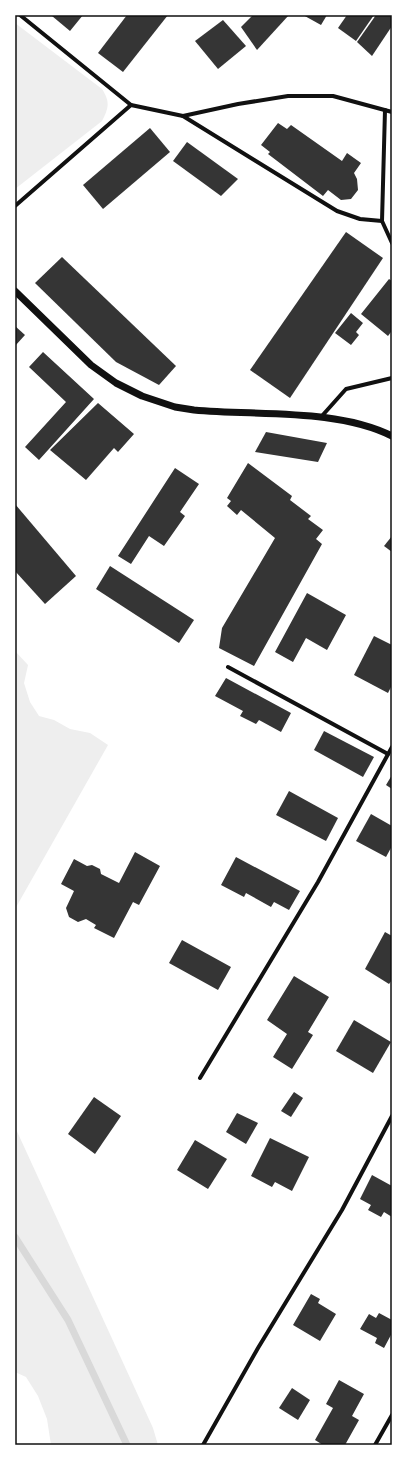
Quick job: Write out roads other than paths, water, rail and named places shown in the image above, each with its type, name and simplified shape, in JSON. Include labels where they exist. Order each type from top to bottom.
[{"type":"street","points":[[20,15],[131,105],[183,116],[337,211],[360,219],[382,221]]},
{"type":"street","points":[[183,116],[238,104],[288,96],[333,96],[392,112]]},
{"type":"street","points":[[15,206],[131,105]]},
{"type":"street","points":[[385,110],[382,221],[392,243]]},
{"type":"street","points":[[15,291],[91,364],[116,383],[142,396],[175,407],[194,410],[321,417],[354,423],[392,436]]},
{"type":"street","points":[[321,417],[346,389],[392,378]]},
{"type":"street","points":[[228,667],[388,754]]},
{"type":"street","points":[[200,1078],[318,882],[392,747]]},
{"type":"street","points":[[203,1445],[258,1348],[342,1210],[392,1116]]},
{"type":"street","points":[[375,1445],[392,1415]]},
{"type":"waterway","points":[[15,1237],[68,1320],[127,1445]]}]
